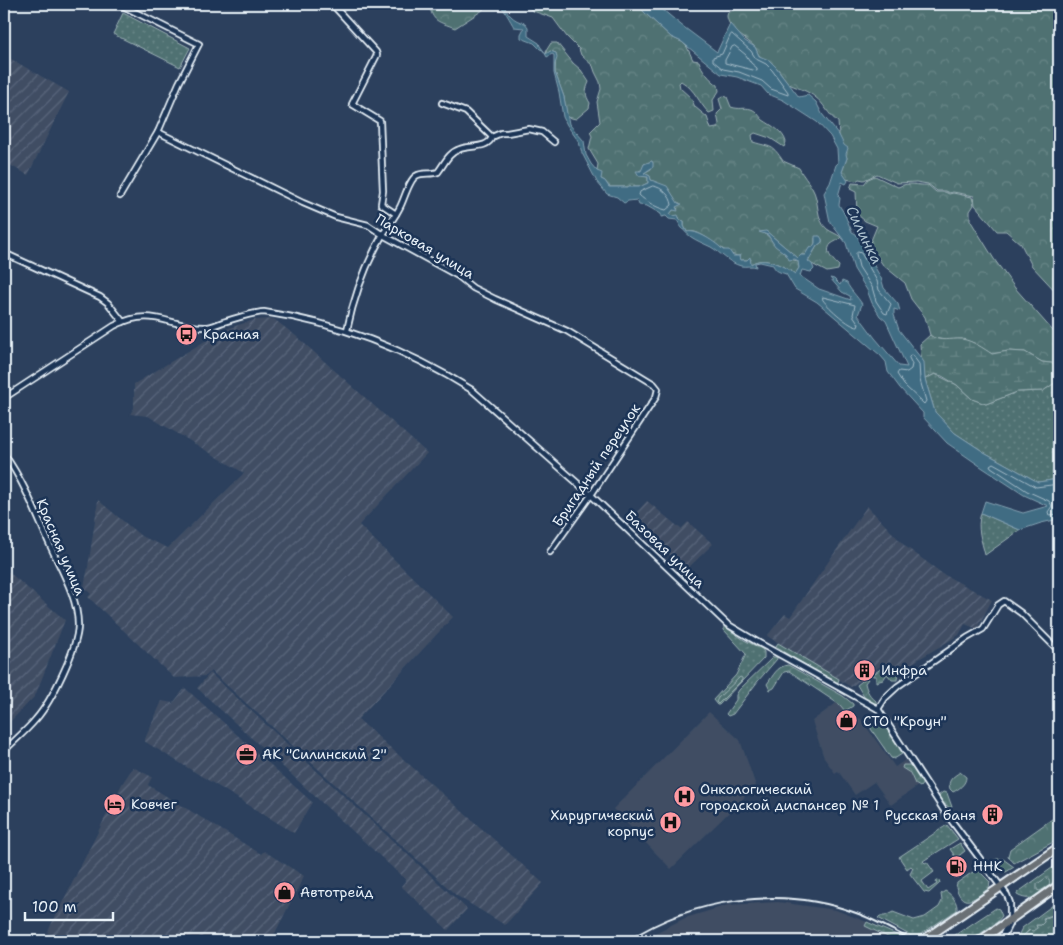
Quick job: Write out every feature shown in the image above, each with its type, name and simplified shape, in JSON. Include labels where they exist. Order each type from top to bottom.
[{"type":"main road","points":[[922,941],[1059,847]]},
{"type":"main road","points":[[980,941],[1059,885]]},
{"type":"main road","points":[[4,938],[9,941]]},
{"type":"street","points":[[119,4],[199,44],[179,83],[158,132],[120,196]]},
{"type":"street","points":[[332,4],[377,55],[352,104],[380,121],[383,191],[381,204],[396,214]]},
{"type":"street","points":[[442,103],[466,112],[492,137]]},
{"type":"street","points":[[347,330],[353,300],[359,283],[413,178],[419,175],[438,172],[446,158],[454,152],[468,147],[485,145],[491,141],[492,137],[500,133],[536,130],[542,132],[554,142]]},
{"type":"street","name":"Парковая улица","points":[[158,132],[303,203],[336,217],[368,224],[383,235],[458,276],[473,288],[567,331],[654,384],[658,389]]},
{"type":"street","points":[[4,253],[100,297],[108,303],[123,322],[4,398]]},
{"type":"street","name":"Базовая улица","points":[[123,322],[132,318],[151,317],[194,326],[210,327],[252,313],[264,312],[347,330],[397,350],[472,390],[590,495],[727,624],[878,709],[945,812],[1002,887],[1010,903],[1010,921]]},
{"type":"street","name":"Бригадный переулок","points":[[550,552],[656,397],[658,389]]},
{"type":"street","name":"Красная улица","points":[[4,454],[15,471],[44,530],[71,594],[78,626],[74,646],[64,670],[38,718],[4,751]]},
{"type":"street","points":[[878,709],[885,698],[898,686],[982,629],[998,605],[1004,601],[1021,613],[1059,651]]},
{"type":"street","points":[[1000,941],[1010,921]]},
{"type":"shaded area","points":[[4,55],[69,92],[28,175],[4,162]]},
{"type":"shaded area","points":[[274,319],[296,336],[427,453],[359,525],[453,617],[358,719],[543,883],[505,925],[457,896],[211,671],[206,676],[174,678],[88,597],[91,594],[84,587],[98,500],[141,536],[168,548],[244,473],[148,416],[130,414],[134,408],[134,384],[229,328],[254,320]]},
{"type":"shaded area","points":[[647,501],[681,529],[688,522],[713,544],[687,569],[629,521]]},
{"type":"shaded area","points":[[867,506],[905,546],[943,574],[992,600],[977,629],[965,624],[959,635],[899,671],[884,665],[851,687],[767,636],[785,614],[790,617]]},
{"type":"shaded area","points":[[4,568],[65,620],[35,696],[4,728]]},
{"type":"shaded area","points":[[210,673],[467,909],[448,930],[401,886],[406,880],[197,688]]},
{"type":"shaded area","points":[[185,688],[312,802],[294,833],[144,741],[162,701],[173,703]]},
{"type":"shaded area","points":[[839,701],[855,721],[860,718],[895,767],[905,760],[922,783],[891,805],[874,782],[855,795],[838,771],[835,773],[824,758],[812,721]]},
{"type":"shaded area","name":"Онкологический городской диспансер № 1","points":[[709,712],[740,740],[756,786],[671,869],[613,809]]},
{"type":"shaded area","points":[[133,767],[152,777],[148,785],[261,854],[264,851],[304,876],[271,941],[249,941],[245,939],[244,941],[63,941],[47,933],[122,784]]},
{"type":"shaded area","points":[[778,902],[836,910],[867,922],[865,926],[896,941],[646,941],[645,938],[685,918],[728,905]]},
{"type":"green space","points":[[429,4],[485,4],[483,10],[455,28],[437,20],[432,15]]},
{"type":"green space","points":[[522,4],[638,4],[671,37],[682,42],[687,47],[693,60],[699,61],[706,74],[718,85],[719,91],[713,100],[714,111],[709,113],[690,88],[681,81],[679,83],[680,88],[691,98],[695,107],[707,117],[711,129],[717,128],[719,124],[717,114],[722,109],[719,99],[723,96],[727,97],[731,107],[748,108],[755,111],[785,138],[784,147],[770,138],[755,133],[752,135],[753,142],[771,147],[783,161],[799,168],[810,185],[816,198],[823,225],[841,237],[831,244],[828,250],[830,256],[839,266],[838,270],[827,272],[808,262],[817,246],[822,242],[819,236],[815,238],[813,247],[805,255],[801,255],[798,258],[766,231],[764,233],[789,259],[798,261],[799,268],[795,274],[768,261],[751,264],[751,259],[749,258],[747,260],[740,260],[741,254],[739,256],[733,255],[706,237],[693,232],[687,232],[684,221],[670,214],[673,210],[678,209],[676,207],[680,203],[677,203],[669,189],[651,180],[650,176],[644,173],[651,169],[652,161],[644,164],[643,169],[639,171],[642,176],[648,177],[648,183],[639,187],[609,187],[601,179],[597,171],[598,164],[589,149],[592,136],[590,132],[600,122],[597,102],[601,89],[593,66],[581,55],[579,49],[553,18],[533,11]]},
{"type":"green space","points":[[730,4],[1059,4],[1059,295],[1032,266],[1021,244],[1006,231],[997,231],[975,205],[974,196],[937,191],[928,184],[916,182],[897,183],[877,174],[864,180],[846,179],[842,172],[847,158],[839,135],[838,122],[815,97],[791,85],[774,65],[759,55],[754,46],[730,25],[727,16],[728,12],[734,9]]},
{"type":"green space","points":[[123,13],[190,48],[180,67],[113,34]]},
{"type":"green space","points":[[551,43],[557,43],[589,82],[586,93],[590,103],[589,108],[576,119],[567,117],[564,97],[555,72],[556,53],[550,51],[547,54],[546,51]]},
{"type":"green space","points":[[875,176],[898,187],[910,184],[928,185],[936,192],[972,197],[974,205],[970,211],[970,220],[994,259],[1015,288],[1053,331],[1059,335],[1059,350],[1054,348],[1059,353],[1059,364],[1042,362],[1025,352],[1008,351],[992,354],[974,343],[962,339],[946,340],[933,338],[930,335],[925,317],[911,299],[905,283],[883,265],[870,243],[877,226],[865,221],[857,214],[856,192],[850,189],[852,183],[864,184],[868,179]]},
{"type":"green space","points":[[930,335],[941,340],[966,340],[992,354],[1008,351],[1025,352],[1042,362],[1059,364],[1059,380],[1043,391],[1017,392],[986,404],[972,399],[957,385],[942,376],[935,374],[925,379],[920,344]]},
{"type":"green space","points":[[935,374],[957,385],[972,399],[986,404],[1017,392],[1043,391],[1059,380],[1059,479],[1038,482],[984,452],[955,433],[935,412],[925,379]]},
{"type":"green space","points":[[981,513],[1020,530],[985,555],[979,530]]},
{"type":"green space","points":[[724,626],[744,640],[762,649],[764,658],[717,705],[713,700],[736,675],[746,654],[724,630]]},
{"type":"green space","points":[[778,643],[839,679],[838,682],[836,683],[777,648]]},
{"type":"green space","points":[[773,657],[777,657],[777,659],[733,714],[728,716],[726,714],[736,700],[739,690]]},
{"type":"green space","points":[[788,665],[843,696],[853,706],[845,711],[840,705],[789,671],[784,672],[774,688],[770,690],[767,684],[773,675],[781,667]]},
{"type":"green space","points":[[882,668],[898,672],[897,680],[892,680],[887,674],[883,680],[876,682],[876,676],[872,675]]},
{"type":"green space","points":[[740,677],[742,680],[718,704],[716,702],[718,698]]},
{"type":"green space","points":[[866,678],[868,679],[865,683],[867,689],[876,701],[876,705],[866,700],[857,685]]},
{"type":"green space","points":[[880,721],[884,722],[902,751],[902,754],[894,759],[891,758],[871,729],[870,726]]},
{"type":"green space","points":[[903,765],[911,765],[923,783],[920,787],[915,784],[910,773],[902,768]]},
{"type":"green space","points":[[960,772],[966,777],[966,780],[962,786],[953,792],[949,786],[950,781]]},
{"type":"green space","points":[[943,792],[947,793],[952,807],[950,808],[943,803],[938,796]]},
{"type":"green space","points":[[1059,814],[1059,839],[1014,863],[1008,856],[1010,849]]},
{"type":"green space","points":[[947,825],[958,839],[923,861],[927,862],[934,872],[922,881],[928,890],[937,884],[936,882],[939,880],[940,883],[929,893],[924,892],[910,874],[913,868],[911,866],[907,869],[899,857]]},
{"type":"green space","points":[[960,843],[965,851],[956,858],[950,849]]},
{"type":"green space","points":[[996,859],[1003,859],[1014,867],[1006,872],[992,867]]},
{"type":"green space","points":[[1059,863],[1059,881],[1034,897],[1023,898],[1017,895],[1017,893]]},
{"type":"green space","points":[[977,869],[990,882],[989,888],[975,898],[970,900],[962,899],[956,887],[957,883]]},
{"type":"green space","points":[[1046,878],[1049,879],[1050,885],[1040,891],[1037,890],[1037,884]]},
{"type":"green space","points":[[945,891],[954,899],[957,904],[957,910],[915,938],[878,918],[893,912],[914,920],[925,917],[939,907],[942,901],[941,894]]},
{"type":"green space","points":[[1053,905],[1057,906],[1059,913],[1043,918],[1044,922],[1041,925],[1036,925],[1037,928],[1033,931],[1029,930],[1022,937],[1019,934],[1022,928]]},
{"type":"green space","points":[[996,908],[999,909],[1002,916],[997,922],[970,941],[946,941]]},
{"type":"green space","points":[[1059,913],[1059,933],[1047,941],[1016,941],[1019,934],[1022,937],[1036,925],[1041,925],[1044,922],[1043,919]]},
{"type":"green space","points":[[867,922],[908,941],[896,941],[865,926]]},
{"type":"water","points":[[499,4],[503,4],[514,18],[525,23],[528,27],[528,36],[539,43],[543,50],[534,43],[521,38],[524,28],[514,27]]},
{"type":"water","points":[[638,4],[656,4],[717,52],[730,24],[745,41],[755,47],[759,56],[769,60],[776,67],[799,97],[808,95],[816,102],[822,114],[848,148],[842,172],[848,181],[846,184],[842,182],[838,196],[840,198],[839,205],[852,232],[856,234],[881,278],[884,288],[898,304],[900,311],[894,309],[894,315],[899,330],[924,362],[925,379],[935,412],[955,433],[984,452],[1038,482],[1059,479],[1059,519],[1020,530],[981,513],[985,501],[1023,513],[1048,506],[1024,495],[947,443],[900,388],[888,372],[886,362],[880,355],[817,302],[795,289],[786,274],[777,270],[773,265],[760,262],[755,263],[756,267],[737,265],[711,247],[691,237],[677,220],[669,219],[666,216],[661,217],[661,214],[647,206],[639,205],[637,200],[624,203],[617,197],[607,194],[597,182],[582,153],[579,142],[563,117],[554,73],[554,55],[552,54],[547,57],[543,50],[546,54],[550,51],[556,53],[555,72],[564,97],[569,124],[584,141],[586,155],[597,171],[602,173],[601,179],[609,187],[639,187],[648,183],[648,177],[639,176],[636,171],[641,171],[644,164],[652,161],[653,167],[644,173],[650,176],[651,180],[667,186],[678,203],[682,204],[676,207],[678,211],[673,210],[670,214],[673,216],[678,215],[680,220],[684,221],[687,232],[706,237],[723,250],[729,250],[733,256],[741,254],[740,260],[747,260],[750,257],[751,264],[756,262],[768,261],[780,265],[795,274],[799,268],[798,261],[795,259],[789,260],[786,254],[775,246],[768,235],[759,232],[766,231],[798,258],[801,255],[805,255],[809,248],[813,247],[815,236],[820,236],[822,242],[817,246],[808,261],[814,269],[811,272],[802,270],[800,276],[819,289],[851,300],[850,296],[842,292],[830,278],[840,285],[842,281],[847,283],[862,304],[858,315],[899,366],[907,367],[886,321],[880,316],[872,303],[867,290],[854,269],[846,243],[830,222],[824,193],[838,163],[837,149],[830,136],[817,122],[783,100],[768,94],[761,86],[737,77],[721,74],[682,42],[671,37]]},
{"type":"railway","points":[[627,941],[653,926],[709,906],[739,900],[768,898],[827,904],[856,913],[914,941]]},
{"type":"place","name":"Красная","points":[[187,334]]},
{"type":"place","name":"Инфра","points":[[865,670]]},
{"type":"place","name":"СТО \"Кроун\"","points":[[847,721]]},
{"type":"place","name":"АК \"Силинский 2\"","points":[[246,754]]},
{"type":"place","name":"Онкологический городской диспансер № 1","points":[[684,797]]},
{"type":"place","name":"Ковчег","points":[[115,804]]},
{"type":"place","name":"Русская баня","points":[[992,815]]},
{"type":"place","name":"Хирургический корпус","points":[[670,823]]},
{"type":"place","name":"ННК","points":[[957,866]]},
{"type":"place","name":"Автотрейд","points":[[284,892]]},
{"type":"water label","name":"Силинка","points":[[864,235]]}]
